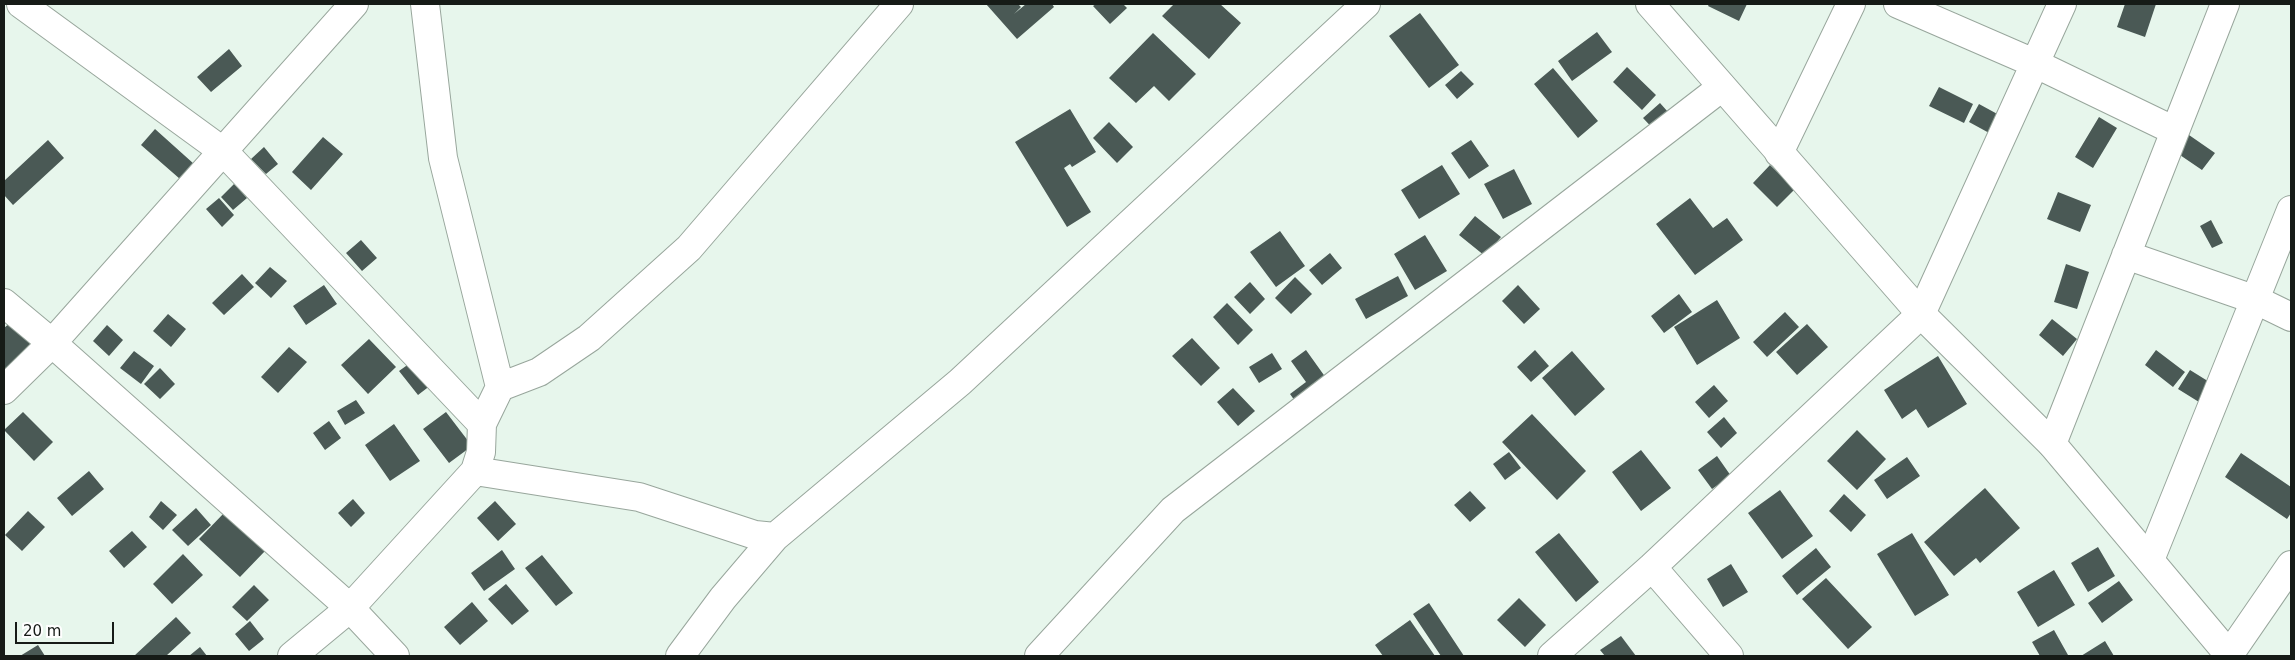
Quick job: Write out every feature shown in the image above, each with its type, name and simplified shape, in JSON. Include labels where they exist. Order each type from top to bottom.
[{"type":"street","points":[[21,4],[224,152],[482,424]]},
{"type":"street","points":[[4,390],[52,343],[354,4]]},
{"type":"street","points":[[292,656],[350,608],[474,471],[481,452],[482,424],[500,387],[443,158],[425,4]]},
{"type":"street","points":[[500,387],[539,372],[589,338],[689,248],[899,4]]},
{"type":"street","points":[[680,656],[683,649],[723,598],[774,537],[960,382],[1366,4]]},
{"type":"street","points":[[1650,4],[1921,314],[2052,444],[2229,656],[2291,566]]},
{"type":"street","points":[[1779,152],[1851,4]]},
{"type":"street","points":[[1898,4],[2034,63],[2175,131]]},
{"type":"street","points":[[1552,656],[1652,567],[1921,314],[2062,4]]},
{"type":"street","points":[[2052,444],[2225,4]]},
{"type":"street","points":[[1039,656],[1173,510],[1722,87]]},
{"type":"street","points":[[2150,560],[2291,210]]},
{"type":"street","points":[[2126,255],[2256,300],[2291,317]]},
{"type":"street","points":[[4,303],[52,343],[350,608],[395,656]]},
{"type":"street","points":[[474,471],[639,497],[755,535],[774,537]]},
{"type":"street","points":[[1652,567],[1730,656]]},
{"type":"building","points":[[986,4],[1018,4],[1021,7],[1014,14],[1026,4],[1052,4],[1054,7],[1017,39]]},
{"type":"building","points":[[1096,4],[1123,4],[1127,8],[1110,24],[1093,6]]},
{"type":"building","points":[[1174,4],[1220,4],[1241,23],[1209,59],[1162,16]]},
{"type":"building","points":[[1709,4],[1747,4],[1739,21],[1708,6]]},
{"type":"building","points":[[2125,4],[2156,4],[2145,37],[2117,27]]},
{"type":"building","points":[[1420,13],[1459,65],[1429,88],[1389,36]]},
{"type":"building","points":[[1597,32],[1612,52],[1572,81],[1558,61]]},
{"type":"building","points":[[1153,33],[1196,74],[1169,101],[1154,86],[1136,103],[1109,78]]},
{"type":"building","points":[[229,49],[242,66],[211,92],[197,77]]},
{"type":"building","points":[[1627,67],[1656,95],[1642,110],[1613,82]]},
{"type":"building","points":[[1553,68],[1598,121],[1578,138],[1534,84]]},
{"type":"building","points":[[1461,71],[1474,84],[1457,99],[1445,85]]},
{"type":"building","points":[[1939,87],[1973,104],[1964,123],[1929,106]]},
{"type":"building","points":[[1660,103],[1676,121],[1659,135],[1643,118]]},
{"type":"building","points":[[1979,104],[2001,116],[1991,134],[1969,122]]},
{"type":"building","points":[[1070,109],[1096,152],[1072,167],[1070,164],[1064,168],[1091,212],[1067,227],[1015,142]]},
{"type":"building","points":[[2099,117],[2117,128],[2093,168],[2075,157]]},
{"type":"building","points":[[1109,122],[1133,147],[1117,163],[1093,138]]},
{"type":"building","points":[[155,129],[194,164],[180,179],[141,145]]},
{"type":"building","points":[[2189,135],[2215,153],[2202,170],[2177,153]]},
{"type":"building","points":[[323,137],[343,154],[311,190],[292,172]]},
{"type":"building","points":[[48,140],[64,158],[13,205],[4,195],[4,181]]},
{"type":"building","points":[[1471,140],[1489,166],[1469,179],[1451,153]]},
{"type":"building","points":[[264,147],[278,164],[266,174],[251,159]]},
{"type":"building","points":[[1442,165],[1460,194],[1419,219],[1401,190]]},
{"type":"building","points":[[1770,165],[1795,189],[1777,207],[1753,183]]},
{"type":"building","points":[[1514,169],[1532,204],[1503,219],[1484,184]]},
{"type":"building","points":[[234,184],[247,198],[233,210],[221,197]]},
{"type":"building","points":[[2058,192],[2091,205],[2080,232],[2047,219]]},
{"type":"building","points":[[219,198],[234,215],[222,227],[206,209]]},
{"type":"building","points":[[1690,198],[1713,228],[1727,218],[1743,240],[1695,275],[1656,224]]},
{"type":"building","points":[[1475,216],[1501,237],[1485,256],[1459,235]]},
{"type":"building","points":[[2211,220],[2223,243],[2212,248],[2200,226]]},
{"type":"building","points":[[1280,231],[1305,266],[1276,287],[1250,252]]},
{"type":"building","points":[[1425,235],[1447,271],[1415,290],[1394,254]]},
{"type":"building","points":[[361,240],[377,258],[362,271],[346,253]]},
{"type":"building","points":[[1330,253],[1342,268],[1322,285],[1309,270]]},
{"type":"building","points":[[2066,264],[2089,272],[2077,309],[2054,302]]},
{"type":"building","points":[[270,267],[287,281],[271,298],[255,283]]},
{"type":"building","points":[[242,274],[254,287],[224,315],[212,303]]},
{"type":"building","points":[[1398,276],[1408,296],[1366,319],[1355,299]]},
{"type":"building","points":[[1295,277],[1312,294],[1291,314],[1275,298]]},
{"type":"building","points":[[1250,282],[1265,299],[1250,314],[1234,297]]},
{"type":"building","points":[[324,285],[337,304],[306,325],[293,306]]},
{"type":"building","points":[[1518,285],[1540,309],[1524,324],[1502,301]]},
{"type":"building","points":[[1679,294],[1692,312],[1664,333],[1651,316]]},
{"type":"building","points":[[1717,300],[1740,338],[1697,365],[1674,327]]},
{"type":"building","points":[[1227,303],[1253,330],[1238,345],[1213,317]]},
{"type":"building","points":[[1785,312],[1799,327],[1767,357],[1753,342]]},
{"type":"building","points":[[168,314],[186,329],[171,347],[153,331]]},
{"type":"building","points":[[2052,319],[2077,339],[2063,356],[2039,335]]},
{"type":"building","points":[[11,322],[33,347],[4,375],[4,328]]},
{"type":"building","points":[[1807,324],[1828,347],[1797,375],[1776,352]]},
{"type":"building","points":[[107,325],[123,340],[109,356],[93,341]]},
{"type":"building","points":[[1192,338],[1220,368],[1201,386],[1172,356]]},
{"type":"building","points":[[369,339],[396,367],[368,394],[341,365]]},
{"type":"building","points":[[289,347],[307,362],[278,393],[261,377]]},
{"type":"building","points":[[1306,350],[1331,385],[1300,408],[1290,394],[1306,382],[1291,361]]},
{"type":"building","points":[[1535,350],[1549,366],[1531,382],[1517,367]]},
{"type":"building","points":[[2156,350],[2185,372],[2173,387],[2145,365]]},
{"type":"building","points":[[134,351],[154,366],[141,384],[120,368]]},
{"type":"building","points":[[1572,351],[1605,389],[1575,416],[1542,378]]},
{"type":"building","points":[[1272,353],[1282,369],[1259,383],[1249,367]]},
{"type":"building","points":[[1938,356],[1967,404],[1928,428],[1916,409],[1902,419],[1884,390]]},
{"type":"building","points":[[413,361],[431,385],[418,395],[399,371]]},
{"type":"building","points":[[160,368],[175,384],[160,399],[144,384]]},
{"type":"building","points":[[2190,370],[2219,388],[2207,407],[2178,389]]},
{"type":"building","points":[[1714,385],[1728,401],[1709,418],[1695,402]]},
{"type":"building","points":[[1233,388],[1255,411],[1238,426],[1217,402]]},
{"type":"building","points":[[356,400],[365,413],[345,425],[337,411]]},
{"type":"building","points":[[23,412],[53,442],[34,461],[4,430]]},
{"type":"building","points":[[446,412],[472,446],[449,463],[423,429]]},
{"type":"building","points":[[1532,414],[1586,471],[1557,500],[1502,442]]},
{"type":"building","points":[[1724,417],[1737,433],[1721,448],[1707,432]]},
{"type":"building","points":[[329,421],[341,438],[325,450],[313,433]]},
{"type":"building","points":[[394,424],[420,461],[390,481],[365,445]]},
{"type":"building","points":[[1857,430],[1886,459],[1857,490],[1827,461]]},
{"type":"building","points":[[1641,450],[1671,488],[1641,511],[1612,472]]},
{"type":"building","points":[[1509,452],[1521,468],[1505,480],[1493,464]]},
{"type":"building","points":[[2241,453],[2291,487],[2291,513],[2287,519],[2225,477]]},
{"type":"building","points":[[1717,456],[1731,476],[1712,489],[1698,470]]},
{"type":"building","points":[[1907,457],[1920,476],[1887,499],[1874,480]]},
{"type":"building","points":[[89,471],[104,489],[72,516],[57,498]]},
{"type":"building","points":[[1985,488],[2020,528],[1980,563],[1976,558],[1954,576],[1924,542]]},
{"type":"building","points":[[1780,490],[1813,536],[1782,559],[1748,513]]},
{"type":"building","points":[[1470,491],[1486,508],[1470,522],[1454,505]]},
{"type":"building","points":[[1844,494],[1866,515],[1851,532],[1829,511]]},
{"type":"building","points":[[353,499],[365,513],[351,527],[338,513]]},
{"type":"building","points":[[161,501],[177,515],[163,530],[149,517]]},
{"type":"building","points":[[495,501],[516,524],[498,541],[477,518]]},
{"type":"building","points":[[196,508],[211,525],[188,546],[172,530]]},
{"type":"building","points":[[28,511],[45,527],[22,551],[5,535]]},
{"type":"building","points":[[224,513],[265,551],[240,577],[199,539]]},
{"type":"building","points":[[132,531],[147,547],[124,568],[109,551]]},
{"type":"building","points":[[1559,533],[1599,582],[1576,602],[1535,552]]},
{"type":"building","points":[[1912,533],[1949,595],[1915,616],[1877,554]]},
{"type":"building","points":[[2098,547],[2115,576],[2088,592],[2071,563]]},
{"type":"building","points":[[1816,548],[1831,567],[1797,595],[1782,576]]},
{"type":"building","points":[[502,550],[515,569],[484,591],[471,573]]},
{"type":"building","points":[[183,554],[203,575],[172,604],[153,584]]},
{"type":"building","points":[[542,555],[573,593],[556,606],[525,568]]},
{"type":"building","points":[[1731,564],[1748,592],[1723,607],[1707,579]]},
{"type":"building","points":[[2054,570],[2075,605],[2038,627],[2017,592]]},
{"type":"building","points":[[1826,578],[1872,627],[1848,649],[1802,599]]},
{"type":"building","points":[[2119,581],[2133,600],[2102,623],[2088,603]]},
{"type":"building","points":[[506,584],[529,611],[512,625],[488,599]]},
{"type":"building","points":[[254,585],[269,600],[247,621],[232,607]]},
{"type":"building","points":[[1519,598],[1546,625],[1525,647],[1497,620]]},
{"type":"building","points":[[472,602],[488,621],[460,645],[444,627]]},
{"type":"building","points":[[1429,603],[1464,656],[1441,656],[1413,614]]},
{"type":"building","points":[[176,617],[191,633],[166,656],[134,656]]},
{"type":"building","points":[[1410,620],[1435,656],[1383,656],[1375,645]]},
{"type":"building","points":[[250,621],[264,639],[249,651],[235,634]]},
{"type":"building","points":[[2054,630],[2068,655],[2040,656],[2032,642]]},
{"type":"building","points":[[1621,636],[1636,656],[1605,656],[1600,650]]},
{"type":"building","points":[[2105,641],[2114,656],[2081,656]]},
{"type":"building","points":[[38,645],[45,656],[20,656]]},
{"type":"building","points":[[200,647],[207,656],[189,656]]}]
